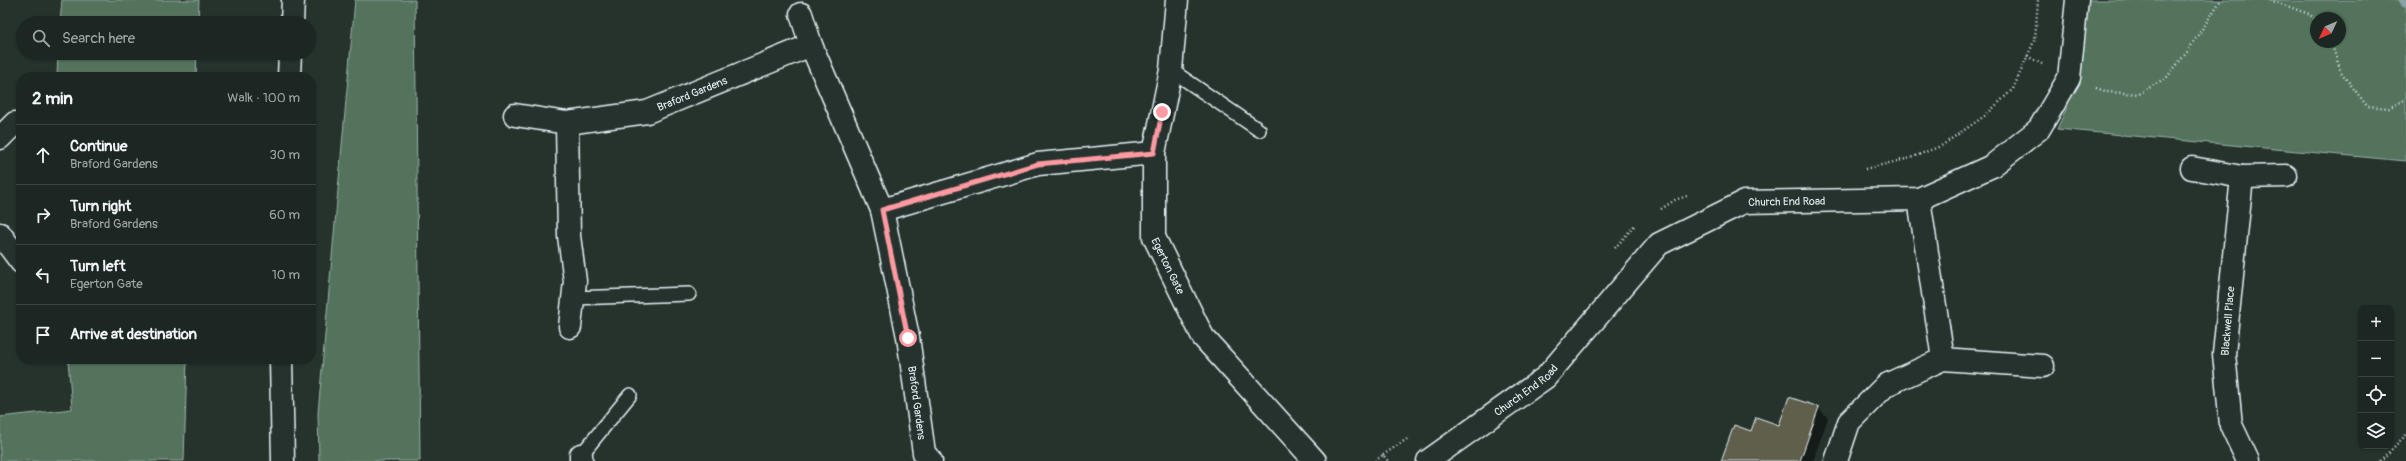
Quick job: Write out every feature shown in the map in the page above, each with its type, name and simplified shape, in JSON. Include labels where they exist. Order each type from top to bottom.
[{"type":"street","points":[[293,16],[294,0]]},
{"type":"street","name":"Egerton Gate","points":[[1177,0],[1171,70],[1154,153],[1154,237],[1203,337],[1315,461]]},
{"type":"street","name":"Church End Road","points":[[1428,461],[1546,377],[1659,244],[1744,202],[1919,199],[1992,166],[2039,129],[2069,78],[2077,0]]},
{"type":"street","name":"Braford Gardens","points":[[801,14],[811,45],[882,210],[908,338],[923,458]]},
{"type":"street","name":"Braford Gardens","points":[[515,115],[568,123],[647,112],[811,45]]},
{"type":"street","points":[[289,72],[290,60]]},
{"type":"street","points":[[0,138],[15,123]]},
{"type":"street","points":[[568,123],[569,236],[575,281],[570,327]]},
{"type":"street","points":[[882,210],[1038,164],[1154,153]]},
{"type":"street","points":[[2192,168],[2242,177],[2286,176]]},
{"type":"street","name":"Blackwell Place","points":[[2242,177],[2224,354],[2231,425],[2248,461]]},
{"type":"street","points":[[1919,199],[1943,359]]},
{"type":"street","points":[[0,234],[16,255]]},
{"type":"street","points":[[1836,461],[1849,422],[1886,385],[1943,359],[2043,366]]},
{"type":"street","points":[[281,364],[283,461]]},
{"type":"lane","points":[[1171,70],[1259,130]]},
{"type":"lane","points":[[573,298],[689,294]]},
{"type":"lane","points":[[581,458],[630,395]]},
{"type":"path","points":[[2069,78],[2108,92],[2139,94],[2167,77],[2187,52],[2221,0]]},
{"type":"path","points":[[2270,0],[2310,15]]},
{"type":"path","points":[[2333,48],[2341,72],[2367,106],[2389,108],[2406,99]]},
{"type":"path","points":[[2380,461],[2406,435]]},
{"type":"path","points":[[1374,461],[1383,455],[1388,461]]},
{"type":"green space","points":[[62,0],[199,0],[198,16],[61,16]]},
{"type":"green space","points":[[355,0],[415,0],[420,461],[319,461],[318,413]]},
{"type":"green space","points":[[2077,0],[2406,0],[2406,161],[2057,129],[2068,105]]},
{"type":"green space","points":[[58,60],[197,60],[196,72],[57,72]]},
{"type":"green space","points":[[68,364],[187,364],[184,461],[0,461],[0,417],[72,409]]},
{"type":"building","points":[[1789,397],[1819,407],[1800,461],[1721,461],[1734,425],[1751,431],[1756,417],[1779,425]]},
{"type":"route","points":[[908,338],[882,210],[1038,164],[1154,153],[1162,112]]}]
